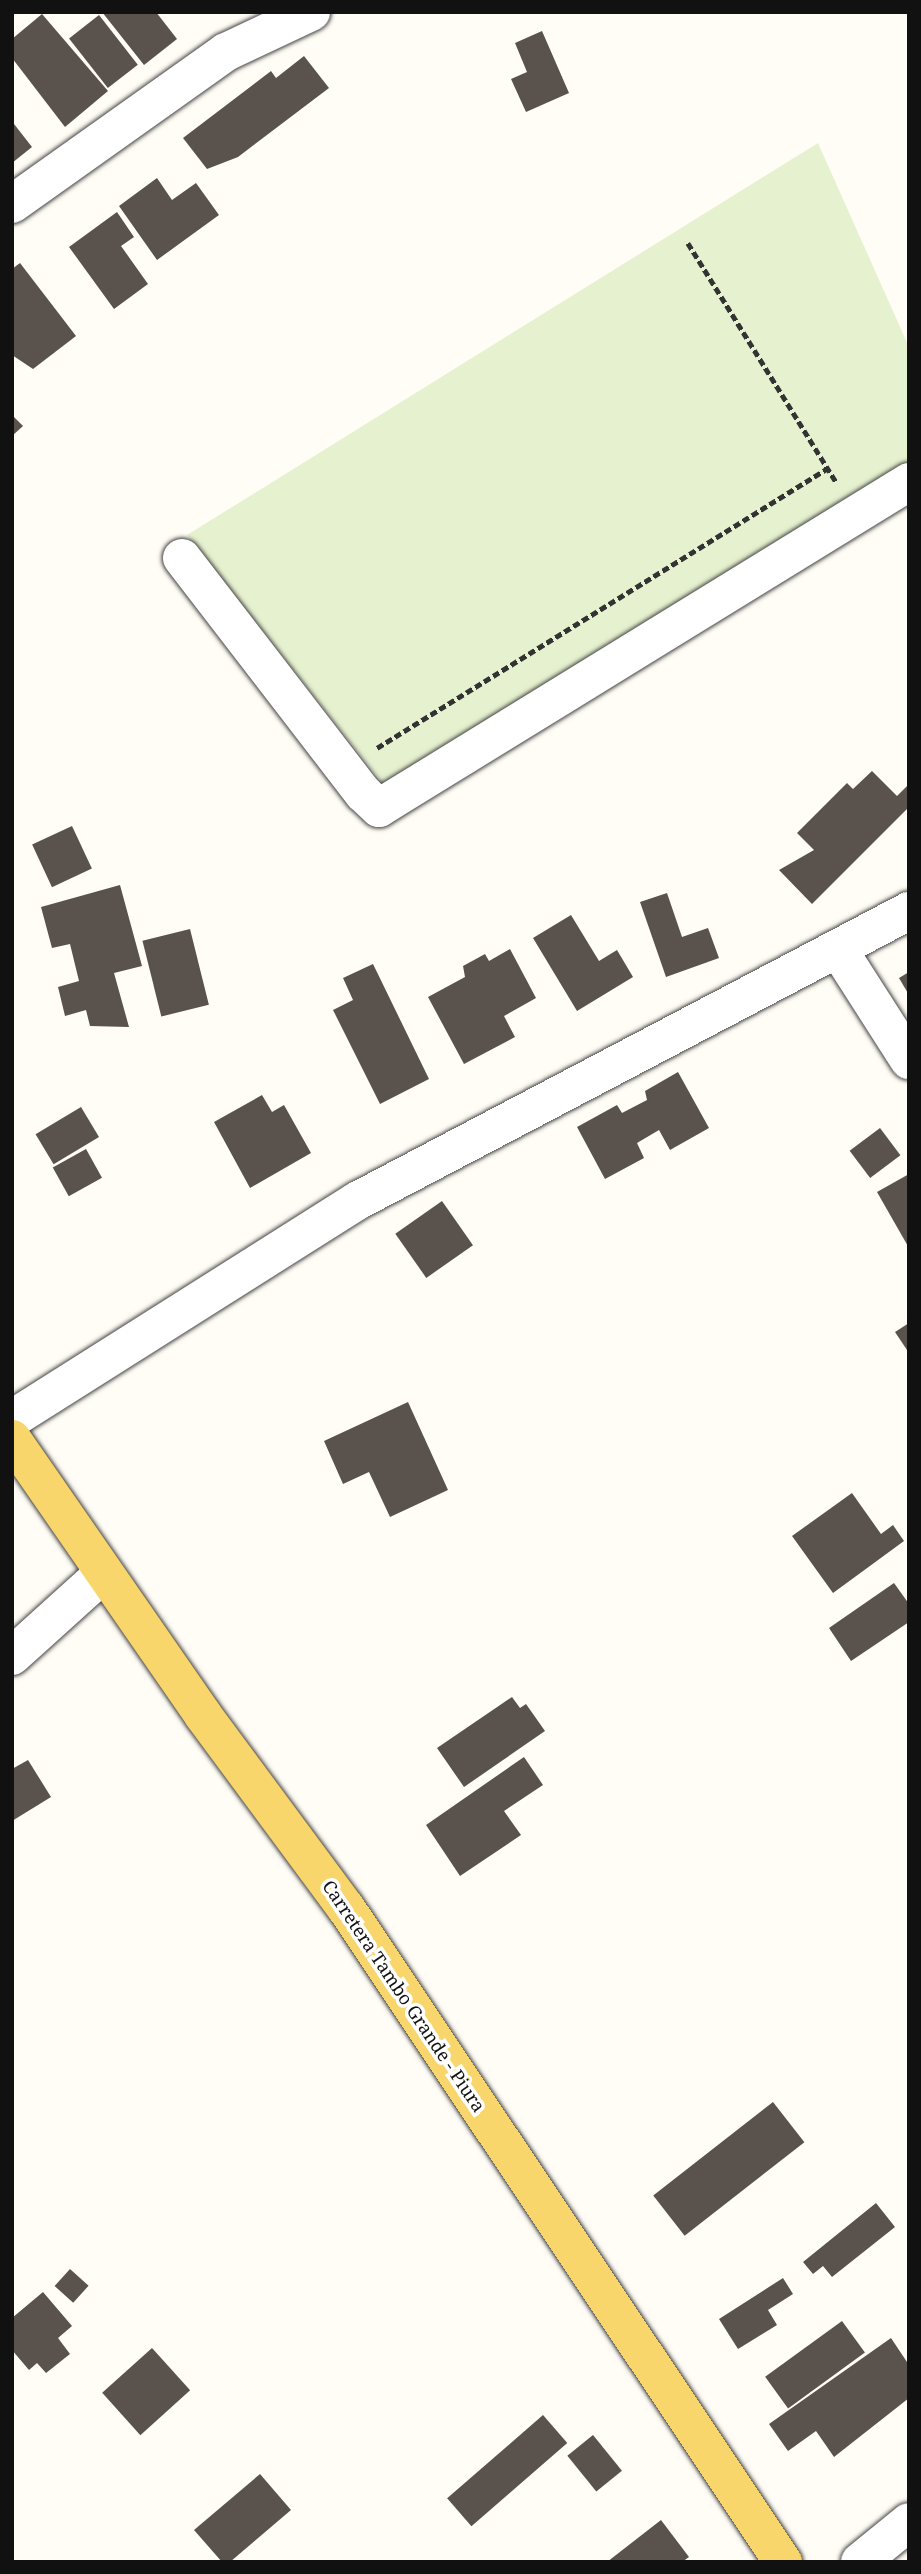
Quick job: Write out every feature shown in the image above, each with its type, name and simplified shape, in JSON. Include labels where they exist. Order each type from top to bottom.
[{"type":"main road","name":"Carretera Tambo Grande - Piura","points":[[12,1439],[104,1573],[346,1908],[783,2562]]},
{"type":"street","points":[[12,204],[226,51],[310,12]]},
{"type":"street","points":[[182,558],[363,793],[379,808],[909,482]]},
{"type":"street","points":[[12,1419],[357,1201],[909,911]]},
{"type":"street","points":[[838,949],[909,1060]]},
{"type":"street","points":[[12,1656],[104,1573]]},
{"type":"street","points":[[860,2562],[909,2522]]},
{"type":"path","points":[[688,243],[857,516]]},
{"type":"path","points":[[369,753],[828,468]]},
{"type":"green space","points":[[818,143],[909,347],[909,461],[383,783],[187,535]]},
{"type":"building","points":[[102,12],[156,12],[177,39],[144,65]]},
{"type":"building","points":[[42,14],[108,91],[65,127],[12,58],[12,39]]},
{"type":"building","points":[[99,15],[138,65],[108,88],[69,38]]},
{"type":"building","points":[[542,31],[569,93],[526,112],[511,79],[527,72],[515,43]]},
{"type":"building","points":[[304,56],[329,88],[238,157],[207,169],[183,138],[271,71],[276,78]]},
{"type":"building","points":[[14,124],[32,147],[12,163],[12,125]]},
{"type":"building","points":[[157,178],[172,200],[196,183],[219,215],[157,260],[119,206]]},
{"type":"building","points":[[117,212],[134,237],[121,246],[148,284],[114,309],[69,247]]},
{"type":"building","points":[[20,263],[76,336],[33,369],[12,355],[12,269]]},
{"type":"building","points":[[12,415],[23,426],[12,436]]},
{"type":"building","points":[[872,771],[897,796],[909,784],[909,807],[812,904],[779,870],[814,850],[797,833],[847,783],[853,789]]},
{"type":"building","points":[[72,826],[92,869],[52,887],[32,845]]},
{"type":"building","points":[[120,885],[142,966],[114,973],[129,1027],[90,1026],[86,1010],[65,1016],[58,987],[79,981],[70,944],[52,948],[41,907]]},
{"type":"building","points":[[667,893],[682,937],[708,928],[719,958],[666,977],[640,902]]},
{"type":"building","points":[[571,915],[599,961],[617,950],[633,977],[577,1011],[533,938]]},
{"type":"building","points":[[190,929],[209,1005],[161,1017],[142,941]]},
{"type":"building","points":[[510,949],[536,998],[504,1016],[515,1037],[464,1064],[428,997],[465,977],[463,966],[485,954],[489,961]]},
{"type":"building","points":[[373,964],[429,1079],[380,1104],[333,1010],[353,1000],[343,978]]},
{"type":"building","points":[[909,972],[909,995],[899,978]]},
{"type":"building","points":[[678,1072],[709,1128],[670,1150],[659,1130],[637,1143],[644,1158],[605,1179],[577,1127],[617,1105],[622,1113],[647,1100],[645,1091]]},
{"type":"building","points":[[262,1095],[272,1112],[284,1105],[311,1153],[250,1188],[214,1122]]},
{"type":"building","points":[[81,1107],[99,1137],[54,1164],[36,1134]]},
{"type":"building","points":[[880,1128],[900,1155],[870,1178],[850,1151]]},
{"type":"building","points":[[86,1149],[102,1178],[69,1196],[53,1167]]},
{"type":"building","points":[[909,1174],[909,1248],[877,1192]]},
{"type":"building","points":[[442,1201],[473,1245],[426,1278],[395,1234]]},
{"type":"building","points":[[909,1323],[909,1353],[895,1332]]},
{"type":"building","points":[[408,1402],[448,1490],[390,1517],[369,1472],[343,1484],[324,1441]]},
{"type":"building","points":[[852,1493],[881,1534],[893,1525],[904,1541],[833,1593],[792,1536]]},
{"type":"building","points":[[894,1583],[909,1604],[909,1622],[851,1661],[829,1628]]},
{"type":"building","points":[[512,1697],[520,1708],[526,1704],[545,1731],[464,1787],[437,1748]]},
{"type":"building","points":[[524,1757],[543,1785],[504,1811],[521,1835],[460,1876],[426,1825]]},
{"type":"building","points":[[28,1760],[51,1797],[12,1821],[12,1769]]},
{"type":"building","points":[[773,2102],[804,2142],[685,2236],[653,2196]]},
{"type":"building","points":[[876,2203],[895,2227],[832,2277],[823,2266],[813,2274],[803,2262]]},
{"type":"building","points":[[70,2269],[89,2286],[73,2303],[55,2286]]},
{"type":"building","points":[[783,2278],[793,2294],[768,2310],[777,2325],[738,2349],[719,2319]]},
{"type":"building","points":[[43,2292],[72,2326],[58,2338],[70,2354],[46,2373],[37,2363],[29,2370],[12,2350],[12,2318]]},
{"type":"building","points":[[842,2321],[865,2353],[788,2408],[765,2377]]},
{"type":"building","points":[[891,2338],[909,2365],[909,2398],[834,2457],[816,2431],[788,2451],[769,2424]]},
{"type":"building","points":[[152,2348],[190,2390],[140,2435],[102,2393]]},
{"type":"building","points":[[543,2415],[567,2443],[471,2526],[447,2498]]},
{"type":"building","points":[[593,2435],[622,2471],[596,2492],[567,2456]]},
{"type":"building","points":[[260,2474],[291,2510],[230,2562],[222,2562],[194,2530]]},
{"type":"building","points":[[661,2520],[689,2557],[682,2562],[607,2562]]}]
